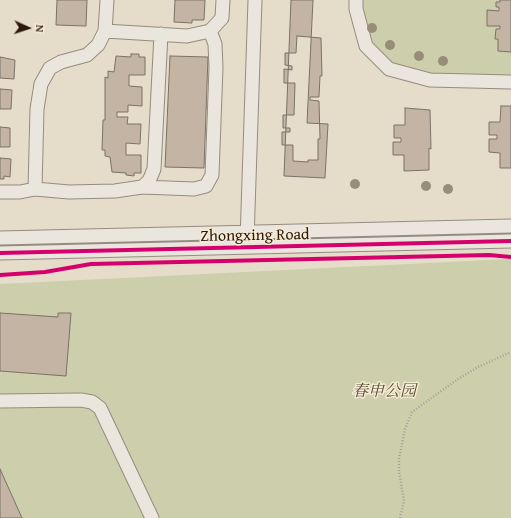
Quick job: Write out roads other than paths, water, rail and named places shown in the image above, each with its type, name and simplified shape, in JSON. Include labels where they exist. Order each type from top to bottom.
[{"type":"street","points":[[35,189],[36,139],[41,84],[50,68],[61,62],[87,55],[98,45],[105,31],[107,0]]},
{"type":"street","points":[[105,31],[187,36],[210,31],[222,18],[223,0]]},
{"type":"street","points":[[247,248],[255,0]]},
{"type":"street","points":[[356,0],[356,9],[366,46],[389,69],[430,80],[511,82]]},
{"type":"street","points":[[0,192],[20,192],[35,189],[69,192],[115,191],[142,187],[194,189],[206,186],[212,175],[216,68],[216,44],[210,31]]},
{"type":"street","points":[[142,187],[150,181],[154,170],[161,34]]},
{"type":"street","name":"Zhongxing Road","points":[[0,238],[511,226]]},
{"type":"street","name":"Zhongxing Road","points":[[0,253],[511,242]]},
{"type":"street","points":[[0,401],[80,400],[92,402],[100,408],[152,518]]},
{"type":"park label","name":"春申公园","points":[[384,392]]}]
